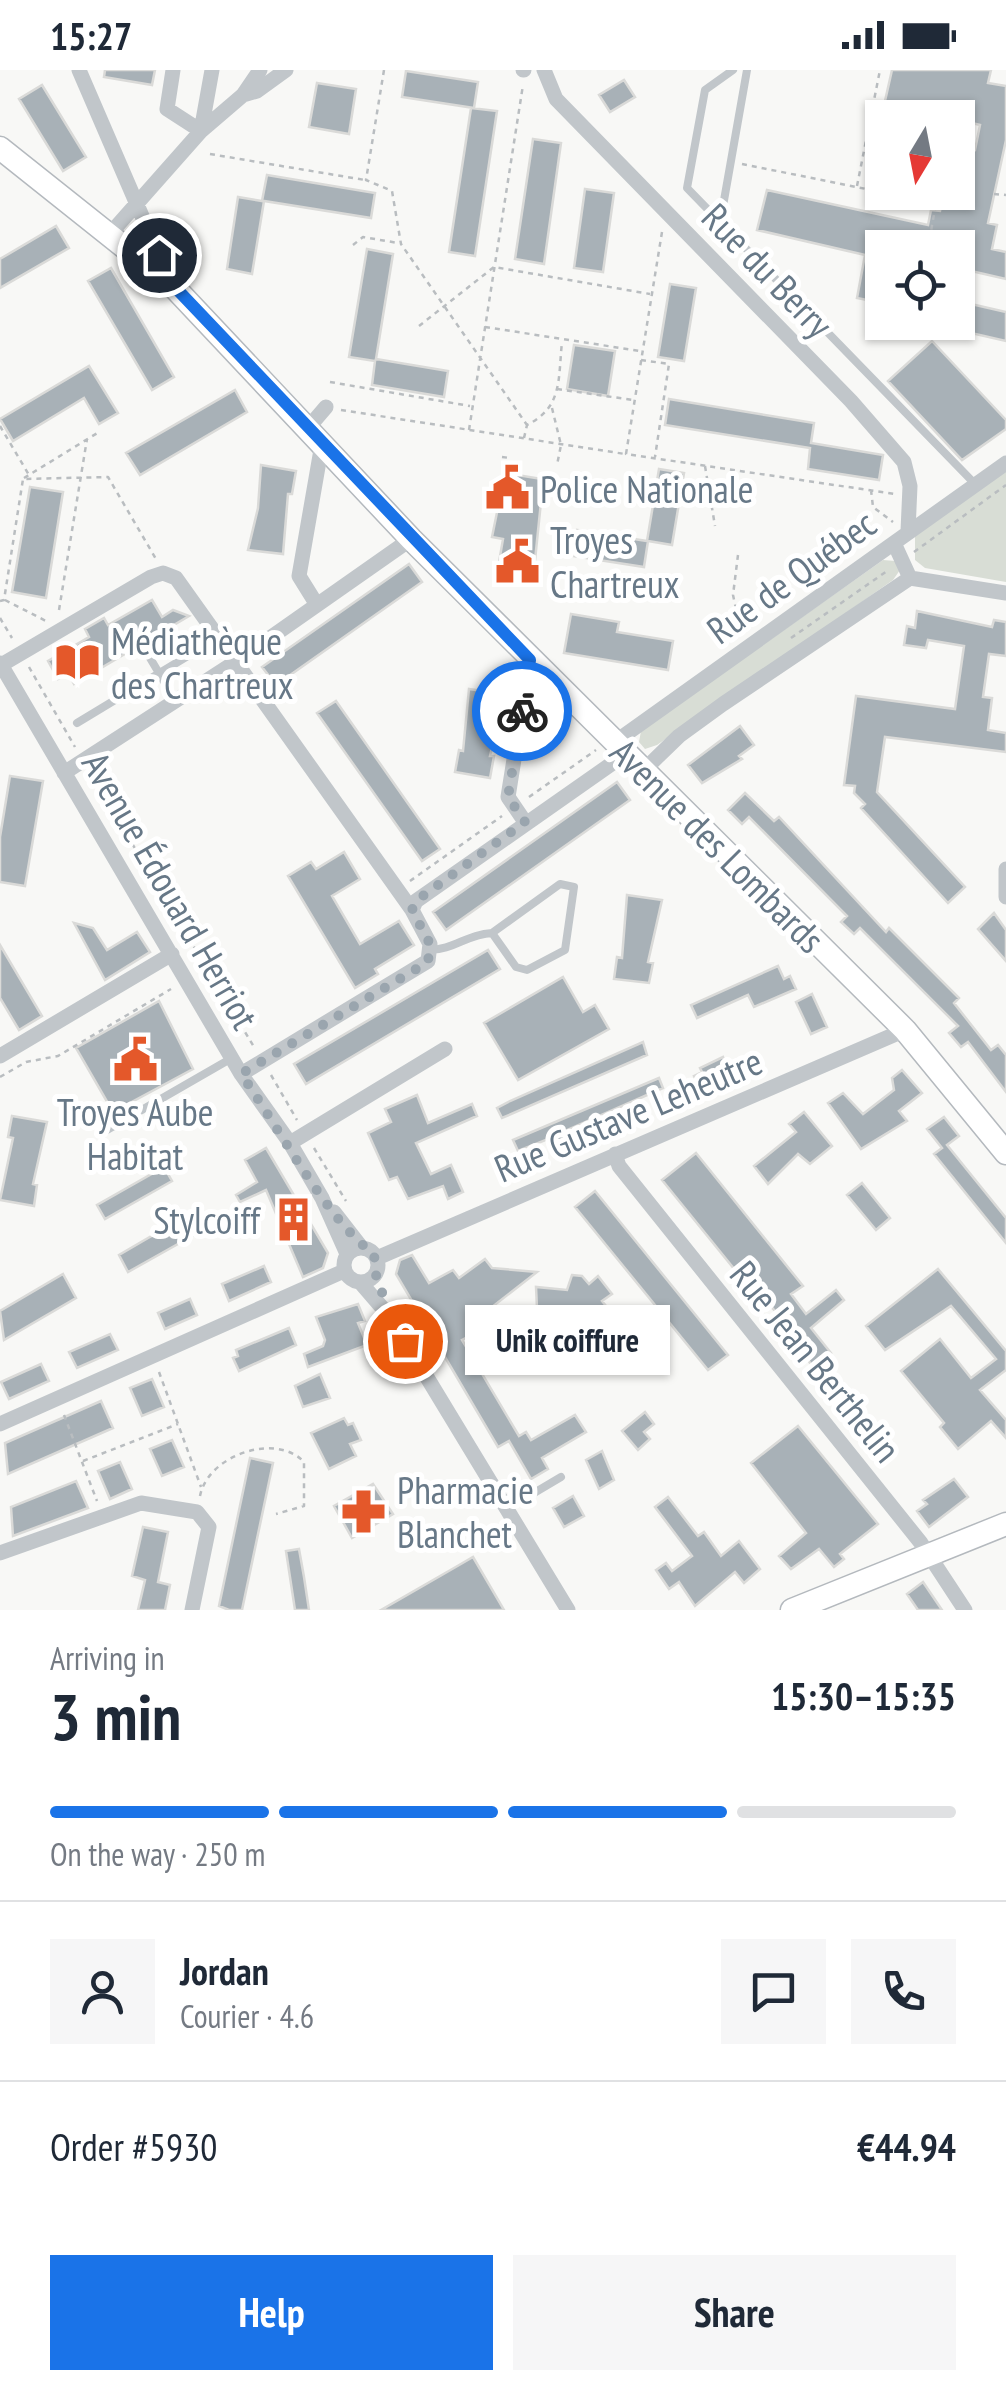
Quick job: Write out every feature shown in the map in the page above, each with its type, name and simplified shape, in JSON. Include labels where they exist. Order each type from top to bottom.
[{"type":"street","name":"Avenue des Lombards","points":[[80,70],[172,284]]},
{"type":"street","points":[[173,70],[167,109],[201,131]]},
{"type":"street","points":[[201,131],[212,70]]},
{"type":"street","points":[[109,235],[201,131],[243,95],[260,70]]},
{"type":"street","points":[[243,95],[257,92],[286,70]]},
{"type":"street","name":"Rue du Berry","points":[[544,70],[556,99],[904,462],[910,486],[908,531]]},
{"type":"street","name":"Avenue des Lombards","points":[[0,148],[172,284],[411,539],[905,1030],[1004,1146]]},
{"type":"street","points":[[317,605],[298,576],[315,436],[326,407]]},
{"type":"street","name":"Rue de Québec","points":[[412,910],[416,901],[908,531],[1006,463]]},
{"type":"street","points":[[64,773],[237,661],[411,539]]},
{"type":"street","points":[[894,543],[910,578]]},
{"type":"street","points":[[0,664],[164,574],[176,578],[412,910],[430,950],[428,962],[241,1074]]},
{"type":"street","name":"Rue de Québec","points":[[644,770],[679,736],[800,648],[910,578],[1006,592]]},
{"type":"street","points":[[525,822],[508,797],[530,660]]},
{"type":"street","name":"Avenue Édouard Herriot","points":[[0,664],[241,1074],[290,1143],[351,1258]]},
{"type":"street","points":[[1006,869],[1006,897]]},
{"type":"street","points":[[0,1056],[172,954]]},
{"type":"street","name":"Rue Gustave Leheutre","points":[[360,1282],[376,1266],[615,1154],[905,1030]]},
{"type":"street","points":[[290,1143],[445,1048]]},
{"type":"street","name":"Rue Jean Berthelin","points":[[615,1154],[620,1166],[928,1555],[965,1610]]},
{"type":"street","points":[[351,1258],[360,1282],[391,1318],[568,1610]]},
{"type":"street","points":[[0,1424],[153,1356],[351,1258],[376,1266],[391,1318]]},
{"type":"street","points":[[0,1553],[155,1502],[198,1512],[209,1527],[192,1610]]},
{"type":"street","points":[[792,1610],[1006,1524]]},
{"type":"lane","points":[[734,70],[705,90],[687,188],[976,485]]},
{"type":"lane","points":[[720,223],[747,70]]},
{"type":"lane","points":[[77,724],[196,650]]},
{"type":"lane","points":[[150,658],[175,700]]},
{"type":"lane","points":[[430,950],[454,946],[471,934],[492,933],[560,884],[574,887],[565,950],[527,970],[516,968],[492,933]]},
{"type":"lane","points":[[100,1134],[232,1058]]},
{"type":"lane","points":[[507,1509],[561,1477]]},
{"type":"path","points":[[366,180],[384,70]]},
{"type":"path","points":[[857,187],[880,70]]},
{"type":"path","points":[[468,430],[524,73]]},
{"type":"path","points":[[210,154],[366,180],[392,191],[400,244],[527,425],[524,439]]},
{"type":"path","points":[[731,162],[936,204],[931,230]]},
{"type":"path","points":[[994,194],[1006,196]]},
{"type":"path","points":[[626,454],[664,223],[672,218]]},
{"type":"path","points":[[353,246],[363,237],[400,244]]},
{"type":"path","points":[[420,326],[494,267],[652,294]]},
{"type":"path","points":[[484,326],[642,351]]},
{"type":"path","points":[[557,465],[561,445],[552,408],[562,341]]},
{"type":"path","points":[[641,360],[668,364],[655,458]]},
{"type":"path","points":[[330,382],[472,406]]},
{"type":"path","points":[[556,388],[634,401]]},
{"type":"path","points":[[326,407],[902,494]]},
{"type":"path","points":[[527,425],[544,418],[552,408]]},
{"type":"path","points":[[0,426],[28,475]]},
{"type":"path","points":[[51,624],[2,600],[23,479],[99,432]]},
{"type":"path","points":[[484,439],[485,432]]},
{"type":"path","points":[[58,620],[87,439]]},
{"type":"path","points":[[502,457],[510,458]]},
{"type":"path","points":[[705,466],[716,526]]},
{"type":"path","points":[[23,479],[108,478],[164,574]]},
{"type":"path","points":[[800,648],[802,630],[1006,486]]},
{"type":"path","points":[[871,490],[874,507],[896,524],[899,510]]},
{"type":"path","points":[[1000,490],[1006,498]]},
{"type":"path","points":[[738,555],[733,595],[741,634],[755,624]]},
{"type":"path","points":[[0,618],[351,1211]]},
{"type":"path","points":[[796,621],[802,630],[800,648]]},
{"type":"path","points":[[0,1076],[26,1062],[58,1056],[206,967]]},
{"type":"path","points":[[153,1356],[201,1488],[198,1512]]},
{"type":"path","points":[[58,1398],[103,1516]]},
{"type":"path","points":[[82,1462],[180,1424]]},
{"type":"path","points":[[201,1488],[224,1461],[251,1451],[284,1448],[304,1462],[304,1506],[276,1514]]},
{"type":"shaded area","points":[[1006,470],[1006,582],[925,568],[915,560],[915,534]]},
{"type":"shaded area","points":[[883,560],[895,561],[900,570],[893,580],[657,745],[645,749],[639,742],[641,731]]},
{"type":"building","points":[[105,70],[155,70],[152,85],[104,77]]},
{"type":"building","points":[[892,70],[991,70],[988,83],[1006,86],[1006,140],[988,223],[997,225],[992,249],[1006,252],[1006,279],[975,272],[975,230],[865,230],[865,255],[757,230],[767,190],[928,225],[931,210],[975,210],[975,150],[980,125],[975,124],[975,100],[885,100]]},
{"type":"building","points":[[406,71],[478,82],[474,108],[402,97]]},
{"type":"building","points":[[624,80],[635,97],[610,112],[599,95]]},
{"type":"building","points":[[317,83],[356,89],[349,134],[309,127]]},
{"type":"building","points":[[42,85],[86,157],[63,171],[19,99]]},
{"type":"building","points":[[471,108],[497,111],[475,256],[449,252]]},
{"type":"building","points":[[533,139],[561,143],[544,264],[515,259]]},
{"type":"building","points":[[267,175],[375,193],[371,218],[264,201],[252,274],[227,269],[238,197],[262,201]]},
{"type":"building","points":[[585,189],[614,193],[603,272],[574,268]]},
{"type":"building","points":[[56,226],[69,248],[0,288],[0,259]]},
{"type":"building","points":[[367,249],[393,254],[376,359],[448,371],[444,397],[372,385],[375,361],[349,357]]},
{"type":"building","points":[[865,255],[865,300],[857,298]]},
{"type":"building","points":[[111,268],[174,377],[152,390],[88,281]]},
{"type":"building","points":[[670,284],[696,288],[684,361],[658,357]]},
{"type":"building","points":[[975,305],[1006,312],[1006,341],[975,334]]},
{"type":"building","points":[[932,341],[1006,420],[1006,429],[962,460],[888,381]]},
{"type":"building","points":[[574,345],[615,351],[608,396],[567,389]]},
{"type":"building","points":[[89,366],[118,413],[99,424],[84,398],[13,441],[0,419]]},
{"type":"building","points":[[235,390],[247,412],[140,475],[126,453]]},
{"type":"building","points":[[669,399],[814,423],[811,443],[883,455],[879,480],[808,469],[810,448],[665,425]]},
{"type":"building","points":[[261,465],[296,471],[292,494],[288,494],[283,554],[248,550],[258,508]]},
{"type":"building","points":[[659,469],[684,473],[672,545],[648,541],[644,567],[573,556],[577,530],[647,541]]},
{"type":"building","points":[[505,473],[554,481],[552,494],[542,492],[533,580],[497,574],[503,539],[492,537]]},
{"type":"building","points":[[30,487],[63,492],[46,598],[12,592]]},
{"type":"building","points":[[409,564],[422,582],[276,685],[262,667]]},
{"type":"building","points":[[152,600],[162,617],[173,610],[189,616],[74,684],[68,673],[58,679],[48,661],[89,637],[85,629],[104,618],[108,625]]},
{"type":"building","points":[[917,611],[992,627],[994,620],[1006,622],[1006,656],[989,654],[983,697],[992,698],[988,730],[1006,733],[1006,752],[885,737],[877,792],[965,887],[948,903],[861,808],[865,804],[854,793],[855,786],[844,785],[856,696],[955,709],[964,646],[928,640],[926,648],[904,645],[907,626],[915,628]]},
{"type":"building","points":[[571,614],[619,622],[617,632],[673,641],[668,670],[564,653]]},
{"type":"building","points":[[469,689],[504,694],[490,756],[494,756],[490,778],[455,772],[459,750],[463,751]]},
{"type":"building","points":[[336,701],[440,849],[422,861],[317,713]]},
{"type":"building","points":[[740,726],[754,745],[739,756],[742,759],[702,783],[688,765]]},
{"type":"building","points":[[10,776],[43,781],[25,886],[0,882],[0,837]]},
{"type":"building","points":[[617,782],[630,800],[446,930],[433,912]]},
{"type":"building","points":[[745,793],[774,821],[779,817],[886,932],[889,928],[959,998],[954,1003],[991,1050],[998,1045],[1006,1055],[1006,1092],[968,1042],[961,1047],[949,1033],[958,1026],[860,928],[854,934],[841,922],[847,916],[749,817],[742,824],[728,810]]},
{"type":"building","points":[[344,852],[360,879],[332,896],[360,944],[399,921],[414,945],[375,969],[378,974],[355,988],[288,876],[311,862],[316,869]]},
{"type":"building","points":[[627,895],[662,900],[648,962],[653,963],[649,983],[614,979],[617,957],[622,958]]},
{"type":"building","points":[[994,913],[1006,930],[1006,961],[978,929]]},
{"type":"building","points":[[74,923],[93,928],[107,950],[137,932],[150,952],[105,980]]},
{"type":"building","points":[[0,945],[42,1016],[19,1030],[0,998]]},
{"type":"building","points":[[488,950],[500,969],[306,1084],[294,1064]]},
{"type":"building","points":[[778,966],[784,979],[790,976],[796,989],[754,1007],[748,995],[697,1018],[691,1005]]},
{"type":"building","points":[[563,977],[583,1012],[595,1005],[609,1029],[518,1080],[484,1023]]},
{"type":"building","points":[[812,994],[827,1027],[811,1034],[796,1002]]},
{"type":"building","name":"Troyes Aube Habitat","points":[[159,1001],[193,1069],[113,1112],[76,1048]]},
{"type":"building","points":[[643,1042],[647,1055],[502,1118],[497,1108],[510,1101]]},
{"type":"building","points":[[723,1057],[732,1077],[701,1090],[694,1076],[702,1072],[700,1068]]},
{"type":"building","points":[[902,1070],[922,1093],[899,1111],[907,1121],[861,1149],[828,1103],[843,1093],[863,1114],[894,1090],[892,1078]]},
{"type":"building","points":[[659,1078],[663,1088],[563,1132],[573,1154],[563,1159],[553,1137],[518,1151],[513,1140]]},
{"type":"building","points":[[417,1095],[428,1123],[472,1104],[477,1116],[416,1143],[431,1174],[451,1165],[463,1192],[448,1199],[443,1186],[408,1199],[397,1177],[389,1180],[368,1133],[391,1122],[385,1109]]},
{"type":"building","points":[[804,1112],[832,1146],[810,1164],[798,1154],[768,1184],[754,1166],[796,1132],[789,1124]]},
{"type":"building","points":[[12,1116],[47,1122],[33,1184],[37,1185],[34,1206],[0,1200],[13,1138],[8,1137]]},
{"type":"building","points":[[944,1117],[959,1136],[947,1145],[1006,1218],[1006,1243],[934,1154],[942,1148],[927,1129]]},
{"type":"building","name":"Stylcoiff","points":[[266,1148],[328,1253],[323,1268],[303,1277],[266,1190],[240,1202],[236,1195],[257,1182],[245,1160]]},
{"type":"building","points":[[696,1153],[803,1286],[791,1294],[806,1314],[836,1290],[844,1300],[811,1328],[831,1353],[813,1368],[790,1329],[769,1304],[765,1307],[662,1180]]},
{"type":"building","points":[[164,1167],[172,1181],[105,1219],[97,1205]]},
{"type":"building","points":[[862,1183],[890,1218],[876,1230],[847,1195]]},
{"type":"building","points":[[595,1191],[728,1355],[708,1370],[575,1207]]},
{"type":"building","points":[[191,1213],[201,1231],[128,1272],[119,1255]]},
{"type":"building","points":[[412,1255],[429,1283],[453,1270],[459,1278],[485,1259],[492,1268],[537,1272],[483,1314],[490,1325],[462,1340],[519,1436],[526,1432],[531,1440],[575,1415],[586,1432],[542,1458],[548,1469],[531,1479],[509,1441],[498,1447],[396,1274],[400,1260]]},
{"type":"building","points":[[264,1266],[271,1282],[229,1301],[222,1284]]},
{"type":"building","points":[[938,1269],[1006,1351],[1006,1370],[980,1390],[1006,1420],[1006,1438],[991,1421],[958,1449],[940,1427],[944,1423],[901,1371],[940,1339],[971,1378],[996,1359],[951,1306],[885,1350],[866,1326]]},
{"type":"building","points":[[63,1274],[76,1298],[4,1340],[0,1311]]},
{"type":"building","points":[[572,1275],[582,1276],[589,1284],[598,1276],[612,1294],[602,1301],[620,1323],[610,1340],[617,1348],[615,1356],[602,1365],[595,1356],[589,1361],[577,1359],[566,1344],[558,1350],[546,1333],[553,1328],[537,1308],[536,1287],[567,1290]]},
{"type":"building","points":[[190,1299],[197,1315],[165,1329],[158,1313]]},
{"type":"building","points":[[358,1304],[365,1321],[358,1323],[367,1345],[308,1367],[304,1354],[323,1346],[325,1340],[316,1317]]},
{"type":"building","points":[[289,1328],[296,1345],[239,1371],[233,1358],[238,1356],[236,1350]]},
{"type":"building","points":[[110,1334],[118,1350],[77,1368],[69,1352]]},
{"type":"building","points":[[41,1364],[49,1381],[9,1399],[1,1382]]},
{"type":"building","points":[[320,1374],[330,1398],[303,1407],[295,1386]]},
{"type":"building","points":[[152,1379],[164,1407],[142,1416],[130,1388]]},
{"type":"building","points":[[101,1401],[113,1428],[8,1474],[5,1443]]},
{"type":"building","points":[[645,1412],[654,1424],[644,1432],[650,1439],[638,1450],[622,1431]]},
{"type":"building","points":[[344,1418],[348,1425],[353,1423],[361,1440],[350,1444],[356,1456],[329,1469],[311,1433]]},
{"type":"building","points":[[798,1426],[878,1524],[840,1554],[844,1559],[834,1567],[819,1549],[791,1569],[779,1556],[806,1533],[751,1463]]},
{"type":"building","points":[[172,1440],[184,1467],[162,1476],[150,1449]]},
{"type":"building","points":[[602,1451],[614,1480],[599,1489],[586,1460]]},
{"type":"building","points":[[250,1458],[273,1463],[242,1610],[229,1610],[219,1606]]},
{"type":"building","points":[[120,1462],[132,1489],[110,1499],[98,1471]]},
{"type":"building","points":[[954,1479],[968,1497],[929,1527],[917,1511],[927,1504],[923,1500]]},
{"type":"building","points":[[76,1481],[88,1508],[13,1536],[11,1507]]},
{"type":"building","name":"Pharmacie Blanchet","points":[[373,1484],[393,1514],[352,1538],[334,1506]]},
{"type":"building","points":[[573,1496],[584,1516],[564,1527],[553,1508]]},
{"type":"building","points":[[668,1497],[698,1536],[704,1532],[721,1556],[739,1541],[760,1569],[744,1583],[735,1572],[695,1606],[679,1582],[669,1589],[656,1570],[666,1563],[672,1571],[692,1556],[655,1507]]},
{"type":"building","points":[[143,1527],[168,1532],[158,1582],[170,1585],[165,1610],[138,1610],[145,1580],[132,1576]]},
{"type":"building","points":[[299,1549],[309,1610],[295,1610],[286,1551]]},
{"type":"building","points":[[473,1557],[504,1610],[381,1610],[454,1568]]},
{"type":"building","points":[[923,1582],[942,1610],[918,1610],[907,1594]]},
{"type":"way so far","points":[[405,1341],[391,1318],[376,1275],[378,1264],[374,1254],[362,1248],[322,1198],[290,1143],[241,1074],[428,962],[430,944],[412,910],[416,901],[525,822],[508,797],[522,711]]},
{"type":"place","name":"Police Nationale","points":[[507,488]]},
{"type":"place","name":"Troyes Chartreux","points":[[517,561]]},
{"type":"place","name":"Médiathèque des Chartreux","points":[[78,662]]},
{"type":"place","name":"Troyes Aube Habitat","points":[[135,1059]]},
{"type":"place","name":"Stylcoiff","points":[[293,1219]]},
{"type":"place","name":"Unik coiffure","points":[[405,1341]]},
{"type":"place","name":"Pharmacie Blanchet","points":[[364,1511]]},
{"type":"route","points":[[159,255],[172,284],[530,660],[522,711]]}]
